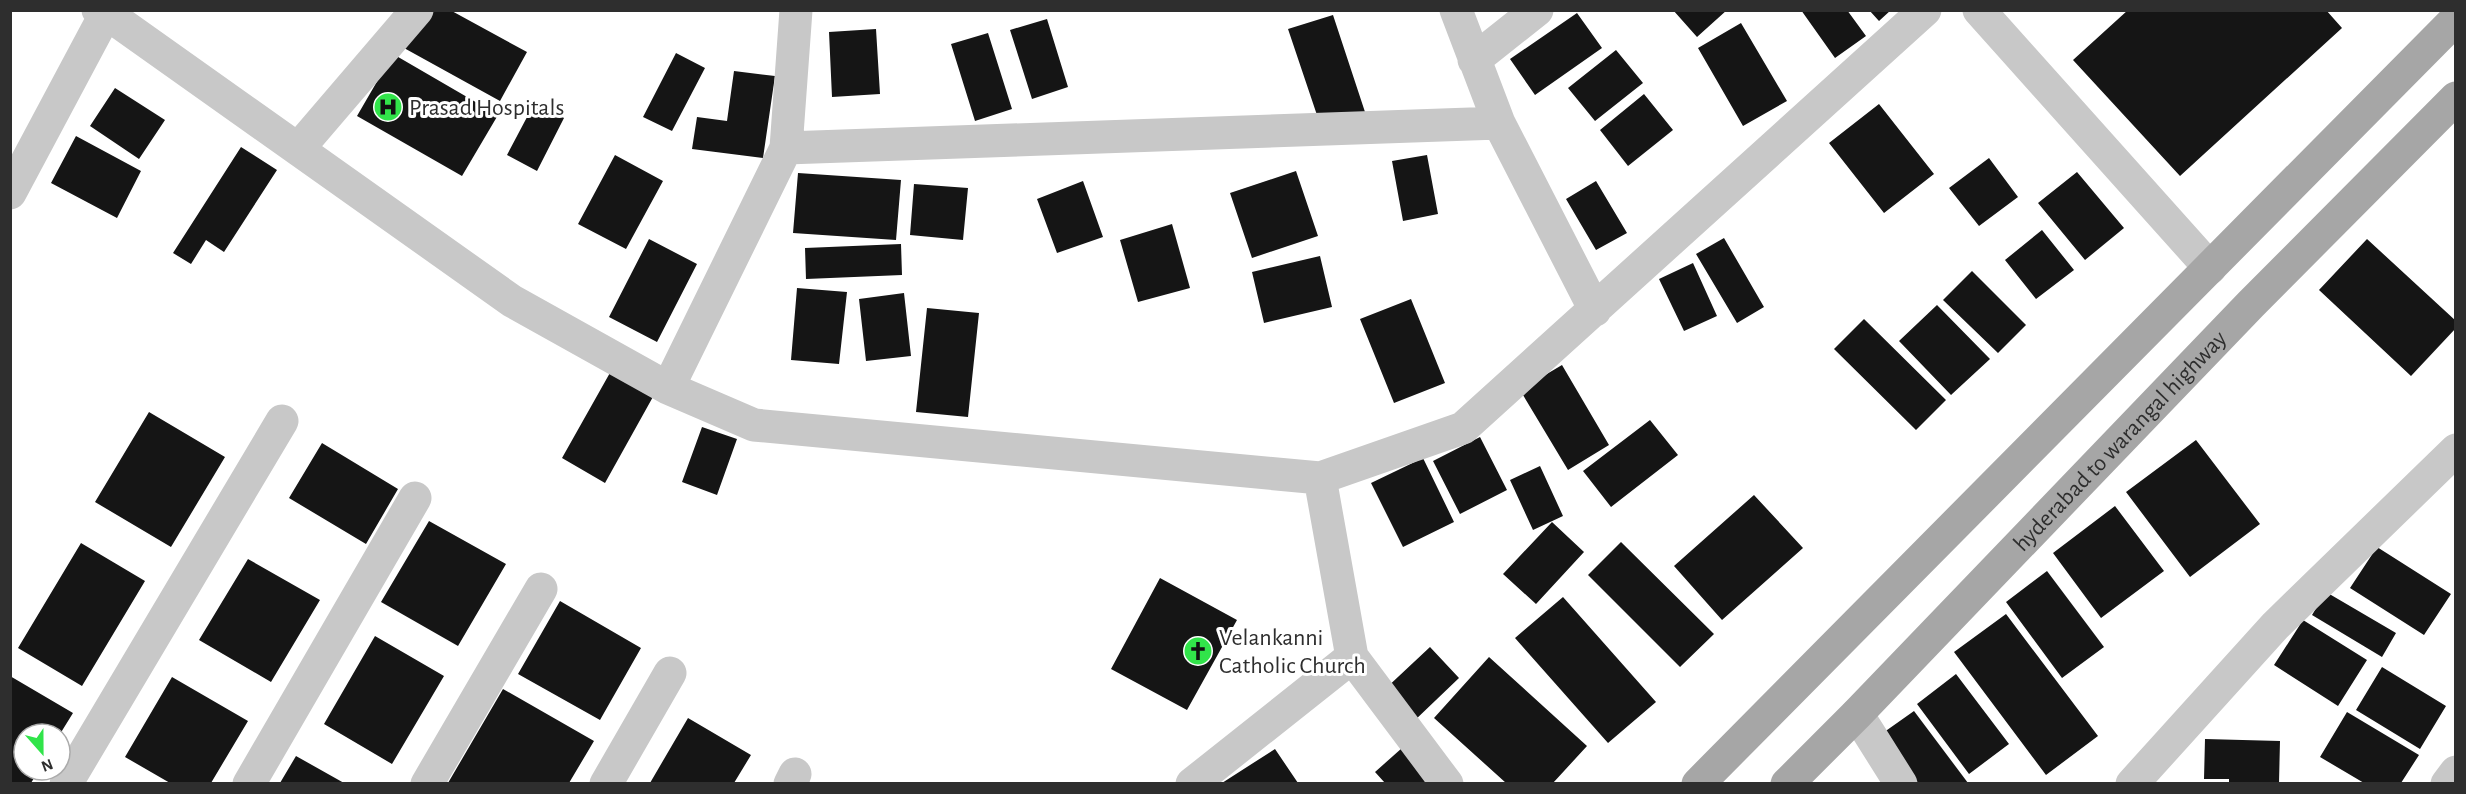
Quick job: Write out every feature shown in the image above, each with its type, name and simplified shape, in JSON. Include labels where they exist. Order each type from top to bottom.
[{"type":"main road","points":[[1698,783],[2456,19]]},
{"type":"main road","name":"hyderabad to warangal highway","points":[[1787,783],[1857,714],[2251,304],[2456,98]]},
{"type":"street","points":[[298,149],[417,10]]},
{"type":"street","points":[[668,388],[786,148],[796,10]]},
{"type":"street","points":[[1455,10],[1499,123],[1595,310]]},
{"type":"street","points":[[1474,60],[1537,10]]},
{"type":"street","points":[[10,193],[102,12],[512,301],[668,388],[754,425],[1320,478],[1463,428],[1925,10]]},
{"type":"street","points":[[1979,10],[2210,268]]},
{"type":"street","points":[[786,148],[1499,123]]},
{"type":"street","points":[[66,783],[282,421]]},
{"type":"street","points":[[2132,783],[2275,626],[2456,450]]},
{"type":"street","points":[[1320,478],[1352,657],[1447,783]]},
{"type":"street","points":[[249,783],[416,498]]},
{"type":"street","points":[[427,783],[541,589]]},
{"type":"street","points":[[1192,783],[1352,657]]},
{"type":"street","points":[[606,783],[670,673]]},
{"type":"street","points":[[1857,714],[1901,783]]},
{"type":"street","points":[[2447,783],[2456,771]]},
{"type":"building","points":[[424,10],[450,10],[527,52],[500,101],[404,48]]},
{"type":"building","points":[[1673,10],[1727,10],[1697,37]]},
{"type":"building","points":[[1801,10],[1847,10],[1866,36],[1835,58]]},
{"type":"building","points":[[1869,10],[1891,10],[1879,21]]},
{"type":"building","points":[[2128,10],[2326,10],[2342,28],[2180,176],[2073,60]]},
{"type":"building","points":[[1577,13],[1602,48],[1535,95],[1510,59]]},
{"type":"building","points":[[1333,15],[1365,112],[1321,127],[1288,29]]},
{"type":"building","points":[[1047,19],[1068,87],[1032,99],[1010,30]]},
{"type":"building","points":[[1741,23],[1787,101],[1743,126],[1698,48]]},
{"type":"building","points":[[876,29],[880,94],[832,97],[829,32]]},
{"type":"building","points":[[988,33],[1012,109],[975,121],[951,44]]},
{"type":"building","points":[[1616,50],[1643,83],[1595,121],[1568,88]]},
{"type":"building","points":[[676,53],[705,68],[672,131],[643,117]]},
{"type":"building","points":[[393,54],[498,115],[462,176],[357,116]]},
{"type":"building","points":[[734,71],[775,76],[763,158],[692,149],[697,117],[727,121]]},
{"type":"building","points":[[115,88],[165,120],[139,159],[90,126]]},
{"type":"building","points":[[1644,94],[1673,130],[1628,166],[1600,130]]},
{"type":"building","points":[[535,102],[564,118],[537,171],[507,155]]},
{"type":"building","points":[[1879,104],[1934,174],[1884,213],[1829,143]]},
{"type":"building","points":[[76,136],[141,171],[117,218],[51,183]]},
{"type":"building","points":[[241,147],[277,170],[224,252],[206,240],[191,264],[173,253]]},
{"type":"building","points":[[615,155],[663,181],[626,249],[578,224]]},
{"type":"building","points":[[1427,155],[1438,214],[1403,221],[1392,161]]},
{"type":"building","points":[[1989,158],[2018,197],[1979,226],[1949,188]]},
{"type":"building","points":[[1296,171],[1318,236],[1252,258],[1230,193]]},
{"type":"building","points":[[2077,172],[2124,228],[2085,260],[2038,203]]},
{"type":"building","points":[[798,173],[901,180],[896,240],[793,233]]},
{"type":"building","points":[[1083,181],[1103,237],[1057,253],[1037,199]]},
{"type":"building","points":[[1596,181],[1627,233],[1596,250],[1566,199]]},
{"type":"building","points":[[914,184],[968,188],[963,240],[910,235]]},
{"type":"building","points":[[1172,224],[1190,288],[1138,302],[1120,240]]},
{"type":"building","points":[[2042,230],[2074,270],[2036,299],[2005,260]]},
{"type":"building","points":[[1724,238],[1764,307],[1737,323],[1696,254]]},
{"type":"building","points":[[649,239],[697,264],[657,342],[609,317]]},
{"type":"building","points":[[2367,239],[2456,321],[2456,328],[2411,376],[2319,290]]},
{"type":"building","points":[[901,244],[902,275],[806,279],[805,248]]},
{"type":"building","points":[[1320,256],[1332,307],[1264,323],[1252,272]]},
{"type":"building","points":[[1693,263],[1717,316],[1684,331],[1659,279]]},
{"type":"building","points":[[1972,271],[2026,325],[1998,353],[1943,300]]},
{"type":"building","points":[[797,288],[847,292],[839,364],[791,360]]},
{"type":"building","points":[[904,293],[911,356],[866,361],[859,299]]},
{"type":"building","points":[[1411,299],[1445,383],[1394,403],[1360,319]]},
{"type":"building","points":[[1937,305],[1990,359],[1951,395],[1899,341]]},
{"type":"building","points":[[927,308],[979,313],[968,417],[916,412]]},
{"type":"building","points":[[1864,319],[1946,400],[1916,430],[1834,349]]},
{"type":"building","points":[[1562,365],[1609,445],[1568,470],[1520,390]]},
{"type":"building","points":[[611,371],[654,395],[605,483],[562,458]]},
{"type":"building","points":[[149,412],[225,457],[171,547],[95,502]]},
{"type":"building","points":[[1650,420],[1678,455],[1611,507],[1583,471]]},
{"type":"building","points":[[702,427],[737,439],[717,495],[682,482]]},
{"type":"building","points":[[1480,437],[1507,490],[1460,514],[1433,461]]},
{"type":"building","points":[[2196,440],[2260,524],[2190,577],[2126,492]]},
{"type":"building","points":[[322,443],[398,489],[366,544],[289,498]]},
{"type":"building","points":[[1423,458],[1454,522],[1403,547],[1371,483]]},
{"type":"building","points":[[1540,466],[1563,516],[1533,530],[1510,480]]},
{"type":"building","points":[[1754,495],[1803,548],[1722,620],[1674,566]]},
{"type":"building","points":[[2115,506],[2164,571],[2101,618],[2053,553]]},
{"type":"building","points":[[429,521],[506,564],[458,646],[381,602]]},
{"type":"building","points":[[1552,522],[1584,552],[1536,604],[1503,574]]},
{"type":"building","points":[[1621,542],[1714,634],[1680,667],[1588,575]]},
{"type":"building","points":[[81,543],[145,581],[82,686],[18,648]]},
{"type":"building","points":[[2377,547],[2451,594],[2424,635],[2350,588]]},
{"type":"building","points":[[248,559],[320,600],[271,682],[199,640]]},
{"type":"building","points":[[2047,571],[2104,647],[2062,678],[2006,602]]},
{"type":"building","points":[[1160,578],[1237,620],[1187,710],[1111,669]]},
{"type":"building","points":[[2326,592],[2396,633],[2382,657],[2312,615]]},
{"type":"building","points":[[1563,597],[1656,702],[1608,743],[1515,638]]},
{"type":"building","points":[[560,601],[641,648],[600,720],[518,674]]},
{"type":"building","points":[[2006,614],[2098,736],[2046,775],[1954,652]]},
{"type":"building","points":[[2303,620],[2367,660],[2338,706],[2274,665]]},
{"type":"building","points":[[375,636],[444,676],[392,764],[324,724]]},
{"type":"building","points":[[1430,647],[1459,678],[1413,722],[1383,691]]},
{"type":"building","points":[[1489,657],[1587,746],[1553,783],[1506,783],[1434,718]]},
{"type":"building","points":[[2382,667],[2446,706],[2420,749],[2356,710]]},
{"type":"building","points":[[1956,674],[2009,744],[1969,774],[1917,704]]},
{"type":"building","points":[[10,676],[73,713],[67,722],[12,722],[12,782],[32,782],[10,783]]},
{"type":"building","points":[[172,677],[248,721],[211,783],[170,783],[125,757]]},
{"type":"building","points":[[503,689],[594,741],[569,783],[448,783]]},
{"type":"building","points":[[1914,711],[1968,783],[1917,783],[1880,735]]},
{"type":"building","points":[[2347,712],[2419,755],[2401,783],[2364,783],[2320,757]]},
{"type":"building","points":[[688,718],[751,755],[734,783],[650,783]]},
{"type":"building","points":[[2205,739],[2280,741],[2279,783],[2229,783],[2229,779],[2204,779]]},
{"type":"building","points":[[1402,748],[1433,783],[1385,783],[1375,772]]},
{"type":"building","points":[[1275,749],[1298,783],[1222,783]]},
{"type":"building","points":[[296,756],[344,783],[280,783]]},
{"type":"place","name":"Prasad Hospitals","points":[[388,107]]},
{"type":"place","name":"Velankanni Catholic Church","points":[[1198,651]]}]
